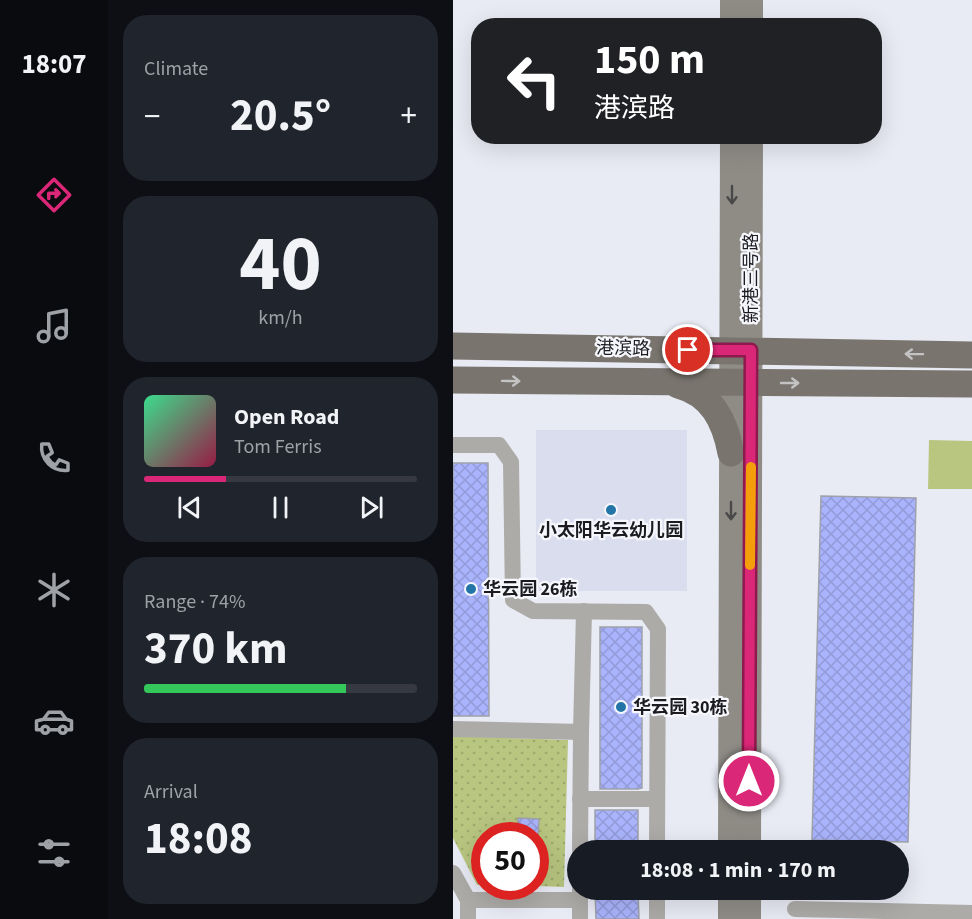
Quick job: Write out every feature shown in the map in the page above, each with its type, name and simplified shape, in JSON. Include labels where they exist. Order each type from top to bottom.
[{"type":"main road","points":[[732,0],[732,18]]},
{"type":"main road","points":[[751,0],[751,18]]},
{"type":"main road","name":"新港三号路","points":[[732,144],[741,350],[749,840]]},
{"type":"main road","name":"新港三号路","points":[[741,350],[751,144]]},
{"type":"main road","name":"港滨路","points":[[453,346],[972,355]]},
{"type":"main road","points":[[666,349],[705,362],[741,383]]},
{"type":"main road","name":"港滨路","points":[[453,380],[972,384]]},
{"type":"main road","points":[[668,382],[689,388],[708,402],[741,453]]},
{"type":"main road","name":"新港三号路","points":[[730,840],[741,453]]},
{"type":"main road","points":[[730,900],[730,919]]},
{"type":"main road","points":[[749,900],[749,919]]},
{"type":"street","points":[[453,445],[499,445],[511,462],[513,600],[533,611],[646,612],[658,629],[657,840]]},
{"type":"street","points":[[580,840],[584,611]]},
{"type":"street","points":[[453,729],[581,732]]},
{"type":"street","points":[[580,799],[657,799]]},
{"type":"street","points":[[453,873],[468,900],[468,919]]},
{"type":"street","points":[[468,900],[567,896]]},
{"type":"street","points":[[580,900],[580,919]]},
{"type":"street","points":[[657,900],[657,919]]},
{"type":"street","points":[[795,909],[972,913]]},
{"type":"shaded area","name":"小太阳华云幼儿园","points":[[536,430],[687,430],[687,591],[536,591]]},
{"type":"green space","points":[[929,440],[972,441],[972,489],[928,489]]},
{"type":"green space","points":[[453,736],[568,740],[564,887],[549,886],[549,822],[471,822],[471,873],[453,838]]},
{"type":"building","name":"华云园 26栋","points":[[453,463],[488,463],[489,716],[453,716]]},
{"type":"building","points":[[821,496],[916,498],[908,840],[812,840]]},
{"type":"building","name":"华云园 30栋","points":[[600,627],[642,627],[642,788],[638,789],[600,789]]},
{"type":"building","points":[[595,810],[638,810],[638,840],[595,840]]},
{"type":"building","points":[[518,818],[539,819],[539,822],[518,822]]},
{"type":"building","points":[[595,900],[638,900],[639,919],[596,919]]},
{"type":"slow traffic","points":[[750,565],[751,467]]},
{"type":"place","name":"小太阳华云幼儿园","points":[[611,510]]},
{"type":"place","name":"华云园 26栋","points":[[471,589]]},
{"type":"place","name":"华云园 30栋","points":[[621,707]]},
{"type":"route","points":[[688,350],[751,350],[749,781]]}]
